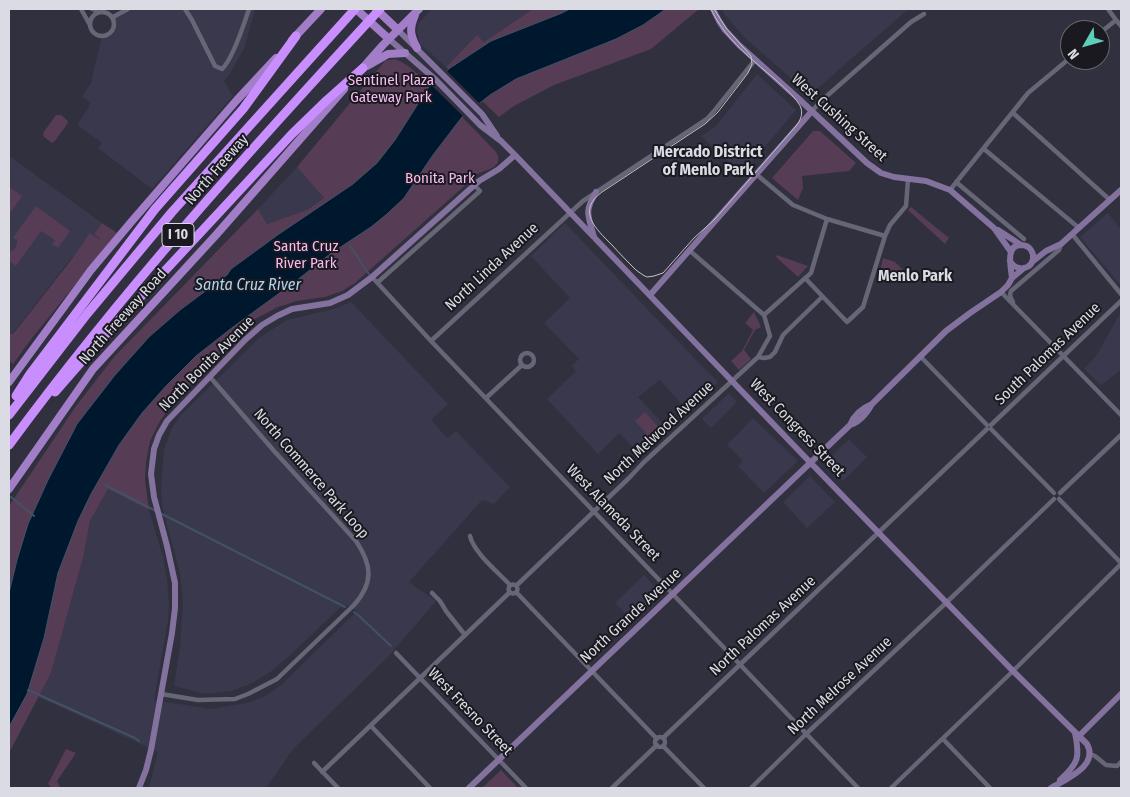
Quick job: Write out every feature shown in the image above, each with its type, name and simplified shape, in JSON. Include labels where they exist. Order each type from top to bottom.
[{"type":"highway","name":"North Freeway","points":[[9,415],[87,314],[172,212],[355,9]]},
{"type":"highway","name":"North Freeway","points":[[9,446],[41,402],[124,298],[230,175],[378,9]]},
{"type":"highway","points":[[9,407],[30,374],[155,209],[243,109],[296,36]]},
{"type":"highway","points":[[9,446],[96,344],[261,167],[299,127],[363,68]]},
{"type":"main road","points":[[9,382],[91,270],[236,101],[321,9]]},
{"type":"main road","name":"West Congress Street","points":[[355,9],[436,80],[480,125],[501,141],[515,155],[810,462],[1013,671],[1087,744],[1090,754]]},
{"type":"main road","name":"West Congress Street","points":[[378,9],[482,114],[501,141]]},
{"type":"main road","points":[[417,48],[410,32],[418,9]]},
{"type":"main road","name":"North Freeway Road","points":[[9,489],[93,369],[216,235],[363,68],[418,9]]},
{"type":"main road","name":"West Cushing Street","points":[[713,9],[719,21],[732,38],[867,163],[881,173],[908,180],[926,182],[950,190],[993,227],[1022,242]]},
{"type":"main road","points":[[363,68],[388,54],[405,53]]},
{"type":"main road","points":[[650,295],[812,111]]},
{"type":"main road","name":"North Bonita Avenue","points":[[139,788],[150,758],[175,608],[175,583],[154,497],[151,474],[154,450],[159,434],[167,421],[262,325],[292,309],[330,303],[348,295],[474,185],[499,169],[515,155]]},
{"type":"main road","points":[[920,356],[946,331],[1001,292],[1012,278],[1024,268],[1028,267],[1046,251],[1061,244],[1121,190]]},
{"type":"main road","points":[[594,238],[588,208],[596,192]]},
{"type":"main road","name":"West Cushing Street","points":[[993,227],[1011,252]]},
{"type":"main road","points":[[1012,278],[1011,252],[1022,242],[1030,249],[1033,255],[1032,262]]},
{"type":"main road","points":[[1030,249],[1046,251]]},
{"type":"main road","points":[[1010,261],[1017,268],[1024,268]]},
{"type":"main road","name":"North Grande Avenue","points":[[469,788],[850,425],[852,419],[863,408],[872,404],[920,356]]},
{"type":"main road","points":[[1051,788],[1076,763],[1078,757],[1077,736],[1121,694]]},
{"type":"main road","points":[[1051,788],[1077,773],[1087,763],[1090,754]]},
{"type":"street","points":[[81,9],[92,31],[98,36],[110,34],[115,23],[113,17],[108,13],[92,9]]},
{"type":"street","points":[[113,17],[128,9]]},
{"type":"street","points":[[185,9],[215,66],[220,69],[227,64],[249,9]]},
{"type":"street","points":[[1108,9],[1121,26]]},
{"type":"street","points":[[90,27],[93,16],[96,13],[104,12]]},
{"type":"street","points":[[812,111],[896,34],[924,14]]},
{"type":"street","points":[[1110,25],[1116,20]]},
{"type":"street","name":"North Linda Avenue","points":[[431,341],[584,201],[707,119],[755,60]]},
{"type":"street","points":[[950,190],[1028,93],[1060,66]]},
{"type":"street","points":[[1013,113],[1110,200]]},
{"type":"street","points":[[984,149],[1079,228]]},
{"type":"street","points":[[756,174],[793,206],[827,219],[885,236]]},
{"type":"street","points":[[805,278],[847,322],[863,307],[885,236],[890,225],[906,206],[908,180]]},
{"type":"street","points":[[956,182],[998,217],[1022,242]]},
{"type":"street","points":[[378,282],[480,191],[474,185]]},
{"type":"street","points":[[993,227],[998,217]]},
{"type":"street","points":[[764,315],[811,273],[827,219]]},
{"type":"street","points":[[1072,234],[1121,294]]},
{"type":"street","points":[[1014,306],[1010,297],[1010,291],[1059,250],[1061,244]]},
{"type":"street","points":[[690,250],[764,315],[770,336],[758,357],[770,357],[775,352],[783,335],[822,297]]},
{"type":"street","name":"West Alameda Street","points":[[372,276],[431,341],[858,788]]},
{"type":"street","points":[[1001,292],[1121,415]]},
{"type":"street","name":"South Palomas Avenue","points":[[880,532],[1121,301]]},
{"type":"street","points":[[891,788],[1121,564],[1053,497],[1054,493],[920,356]]},
{"type":"street","name":"North Melwood Avenue","points":[[517,585],[644,462],[758,357]]},
{"type":"street","points":[[486,398],[522,365]]},
{"type":"street","name":"North Commerce Park Loop","points":[[161,694],[198,700],[235,699],[264,687],[277,678],[354,605],[363,594],[368,581],[368,565],[356,541],[210,377]]},
{"type":"street","points":[[1057,499],[1061,496],[1060,493],[1121,435]]},
{"type":"street","points":[[1054,493],[1057,491],[1060,493]]},
{"type":"street","name":"North Melrose Avenue","points":[[751,788],[1057,499]]},
{"type":"street","name":"North Palomas Avenue","points":[[663,738],[880,532]]},
{"type":"street","points":[[470,536],[472,544],[477,551],[510,585],[510,592]]},
{"type":"street","points":[[510,585],[517,585],[518,589],[516,592]]},
{"type":"street","points":[[322,772],[510,592],[516,592],[657,739]]},
{"type":"street","points":[[432,593],[440,601],[464,635]]},
{"type":"street","name":"West Fresno Street","points":[[396,653],[526,788]]},
{"type":"street","points":[[370,726],[430,788]]},
{"type":"street","points":[[657,739],[663,738],[665,741],[663,746]]},
{"type":"street","points":[[612,788],[656,745],[657,739]]},
{"type":"street","points":[[943,739],[990,788]]},
{"type":"street","points":[[656,745],[659,747],[663,746],[704,788]]},
{"type":"street","points":[[1090,754],[1106,765],[1117,766],[1121,762]]},
{"type":"street","points":[[314,763],[338,788]]},
{"type":"shaded area","points":[[128,9],[255,9],[244,49],[224,81],[233,96],[152,189],[98,148],[102,143],[77,125],[89,107],[90,102],[82,97],[91,83],[102,36],[113,31],[115,23],[113,17]]},
{"type":"shaded area","points":[[432,9],[533,9],[484,42],[477,35],[446,67],[420,44],[417,31],[418,24]]},
{"type":"shaded area","points":[[722,9],[907,9],[810,95],[744,37],[724,14]]},
{"type":"shaded area","points":[[757,74],[796,110],[742,174],[701,136],[716,126]]},
{"type":"shaded area","points":[[9,156],[102,223],[94,234],[100,239],[70,260],[12,334],[9,334]]},
{"type":"shaded area","points":[[297,167],[324,198],[307,210],[267,224],[258,209]]},
{"type":"shaded area","points":[[1108,213],[1121,230],[1121,286],[1080,237]]},
{"type":"shaded area","points":[[565,223],[718,382],[688,411],[660,380],[638,397],[668,429],[641,455],[619,433],[598,454],[547,399],[576,371],[571,366],[579,359],[544,323],[570,298],[531,256]]},
{"type":"shaded area","points":[[351,302],[448,404],[431,420],[447,438],[456,431],[510,487],[494,504],[482,500],[409,582],[436,601],[388,657],[293,749],[266,788],[148,788],[158,752],[38,697],[51,673],[84,554],[90,521],[108,489],[149,510],[163,557],[169,603],[168,621],[154,700],[211,709],[247,703],[265,696],[281,685],[357,611],[344,604],[287,658],[269,673],[250,684],[232,691],[205,694],[174,686],[180,646],[183,602],[180,573],[163,510],[161,492],[164,449],[172,428],[180,416],[259,338],[287,320],[337,308]]},
{"type":"shaded area","points":[[1121,312],[1121,370],[1101,385],[1084,369],[1096,356]]},
{"type":"shaded area","points":[[729,393],[737,402],[711,428],[702,419]]},
{"type":"shaded area","points":[[753,418],[798,461],[764,493],[738,466],[743,461],[727,445]]},
{"type":"shaded area","points":[[849,439],[867,457],[843,481],[825,462]]},
{"type":"shaded area","points":[[810,476],[835,502],[807,528],[783,502]]},
{"type":"shaded area","points":[[644,575],[660,592],[631,619],[615,603]]},
{"type":"green space","points":[[533,9],[698,10],[651,49],[554,85],[514,106],[499,117],[446,67],[477,35],[484,42]]},
{"type":"green space","name":"Santa Cruz River Park","points":[[394,59],[404,63],[413,70],[463,118],[496,152],[498,157],[497,164],[479,173],[355,283],[342,291],[325,297],[297,301],[278,307],[255,319],[174,401],[160,421],[150,441],[145,480],[149,510],[108,489],[90,521],[84,554],[51,673],[9,753],[9,506],[76,406],[114,357],[258,209],[267,224],[307,210],[324,198],[297,167],[385,61]]},
{"type":"green space","points":[[56,115],[61,115],[68,123],[52,143],[44,137],[43,133]]},
{"type":"green space","points":[[813,131],[820,131],[856,163],[849,171],[802,176],[803,188],[798,200],[772,178]]},
{"type":"green space","points":[[9,187],[22,196],[9,215]]},
{"type":"green space","points":[[36,206],[70,231],[58,248],[52,244],[55,240],[41,231],[16,266],[9,261],[9,252],[14,250],[17,244],[17,240],[13,238]]},
{"type":"green space","points":[[911,207],[949,238],[945,244],[908,210]]},
{"type":"green space","points":[[102,223],[117,233],[13,364],[9,360],[9,334],[13,334],[90,233],[98,240],[100,239],[94,234]]},
{"type":"green space","points":[[777,255],[808,266],[798,277],[776,257]]},
{"type":"green space","points":[[883,258],[895,262],[906,273],[897,283],[879,276]]},
{"type":"green space","points":[[754,312],[761,327],[755,330],[744,350],[751,359],[739,370],[731,361],[742,351],[753,330],[745,323]]},
{"type":"green space","points":[[645,412],[663,432],[648,446],[641,438],[646,433],[635,421]]},
{"type":"green space","points":[[66,749],[76,753],[57,781],[60,787],[63,788],[52,788],[48,784]]},
{"type":"green space","points":[[501,770],[518,788],[482,788]]},
{"type":"water","name":"Santa Cruz River","points":[[570,9],[666,9],[643,25],[616,39],[516,79],[490,95],[462,117],[404,198],[387,214],[233,327],[196,356],[166,386],[142,413],[119,445],[78,521],[58,573],[44,638],[27,694],[9,727],[9,593],[17,560],[28,524],[77,424],[115,375],[149,337],[180,310],[279,234],[353,184],[377,163],[395,140],[428,88],[450,68],[491,41]]},
{"type":"pier","points":[[445,69],[481,105],[465,118],[429,83]]},
{"type":"waterway","points":[[350,246],[369,274]]},
{"type":"waterway","points":[[105,485],[156,511]]},
{"type":"waterway","points":[[11,497],[34,516]]},
{"type":"waterway","points":[[160,513],[345,607]]},
{"type":"waterway","points":[[354,612],[391,646]]},
{"type":"waterway","points":[[28,690],[139,741]]},
{"type":"tram line","points":[[711,9],[725,32],[736,45],[749,57],[756,63],[781,85],[794,97],[802,111],[800,120],[715,219],[694,238],[663,273],[647,277],[636,270],[600,233],[591,220],[590,206],[594,199],[602,192],[705,124],[718,112],[748,73],[752,64],[751,56],[726,28],[714,9]]},
{"type":"district","name":"Mercado District of Menlo Park","points":[[708,162]]},
{"type":"district","name":"Menlo Park","points":[[915,277]]},
{"type":"park label","name":"Sentinel Plaza Gateway Park","points":[[391,90]]},
{"type":"park label","name":"Bonita Park","points":[[440,179]]}]
